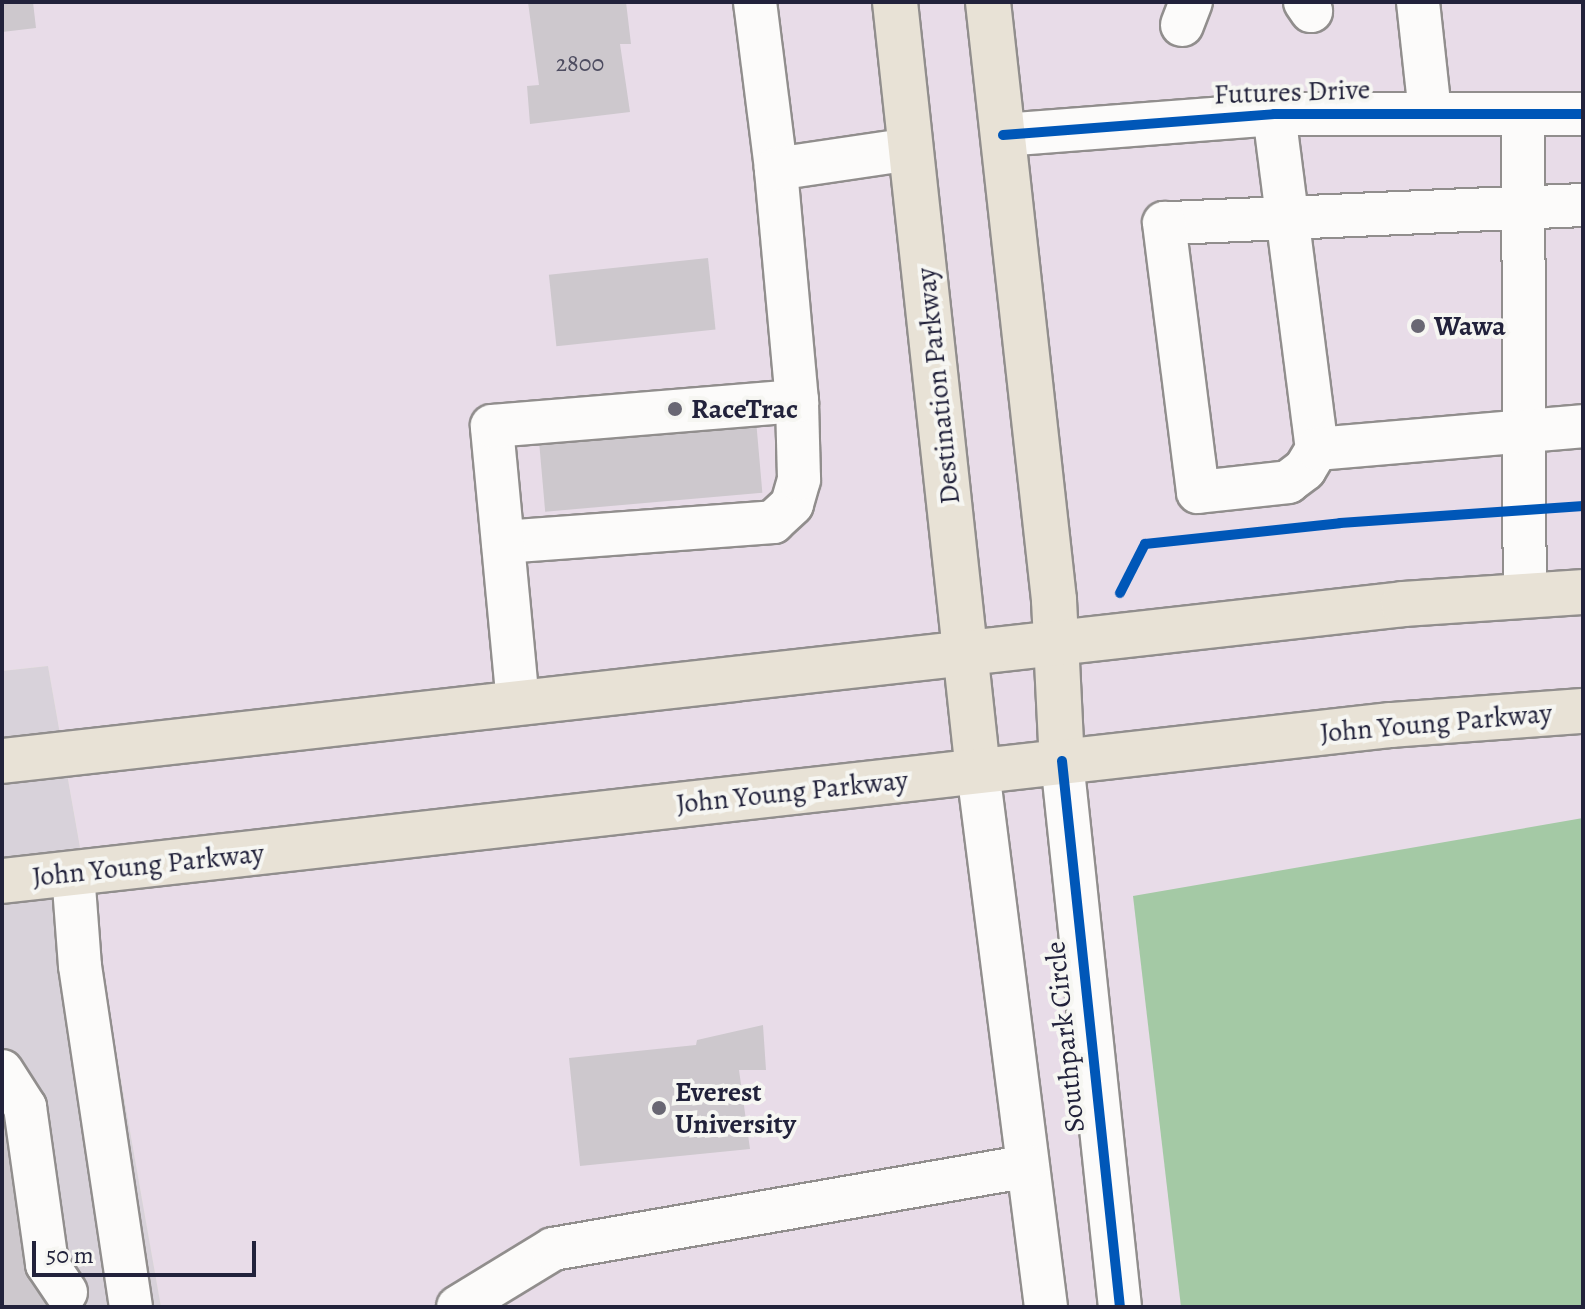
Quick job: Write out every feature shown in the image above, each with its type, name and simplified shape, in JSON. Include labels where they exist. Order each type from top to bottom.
[{"type":"main road","name":"Destination Parkway","points":[[895,2],[978,771]]},
{"type":"main road","points":[[988,2],[1057,643],[1062,761]]},
{"type":"main road","points":[[2,761],[1057,643],[1525,594],[1583,592]]},
{"type":"main road","name":"John Young Parkway","points":[[2,881],[1062,761],[1445,720],[1583,711]]},
{"type":"street","points":[[503,542],[773,522],[792,504],[799,479],[797,401],[776,169],[755,2]]},
{"type":"street","points":[[1418,2],[1430,113]]},
{"type":"street","points":[[1274,114],[1286,215],[1317,449],[1305,469],[1288,482],[1198,492],[1164,223],[1286,215],[1583,205]]},
{"type":"street","name":"Futures Drive","points":[[1003,135],[1274,114],[1583,114]]},
{"type":"street","points":[[1523,114],[1525,594]]},
{"type":"street","points":[[776,169],[911,149]]},
{"type":"street","points":[[518,703],[492,426],[797,401]]},
{"type":"street","points":[[1317,449],[1583,426]]},
{"type":"street","name":"Southpark Circle","points":[[1062,761],[1120,1307]]},
{"type":"street","name":"Southpark Circle","points":[[978,771],[1046,1307]]},
{"type":"street","points":[[73,873],[80,966],[131,1307]]},
{"type":"street","points":[[2,1071],[25,1107],[47,1264],[66,1292]]},
{"type":"street","points":[[458,1307],[553,1249],[1028,1166]]},
{"type":"shaded area","points":[[2,2],[1583,2],[1583,1307],[161,1307],[48,666],[2,671]]},
{"type":"shaded area","points":[[48,666],[161,1307],[2,1307],[2,671]]},
{"type":"green space","points":[[1583,818],[1583,1307],[1181,1307],[1133,896]]},
{"type":"building","points":[[2,2],[33,2],[36,28],[2,32]]},
{"type":"building","points":[[528,2],[626,2],[631,44],[620,44],[630,112],[530,124],[527,86],[539,85]]},
{"type":"building","points":[[708,258],[716,330],[556,346],[549,275]]},
{"type":"building","points":[[756,420],[762,493],[545,512],[539,439]]},
{"type":"building","points":[[763,1025],[766,1070],[739,1070],[750,1149],[580,1166],[569,1058],[696,1045],[697,1040]]},
{"type":"building","points":[[7,1084],[46,1307],[2,1307],[2,1085]]},
{"type":"cycle path","points":[[1003,135],[1274,114],[1583,114]]},
{"type":"cycle path","points":[[1120,593],[1145,544],[1340,523],[1583,506]]},
{"type":"cycle path","points":[[1062,761],[1120,1307]]},
{"type":"place","name":"Wawa","points":[[1418,326]]},
{"type":"place","name":"RaceTrac","points":[[675,409]]},
{"type":"place","name":"Everest University","points":[[659,1108]]}]
